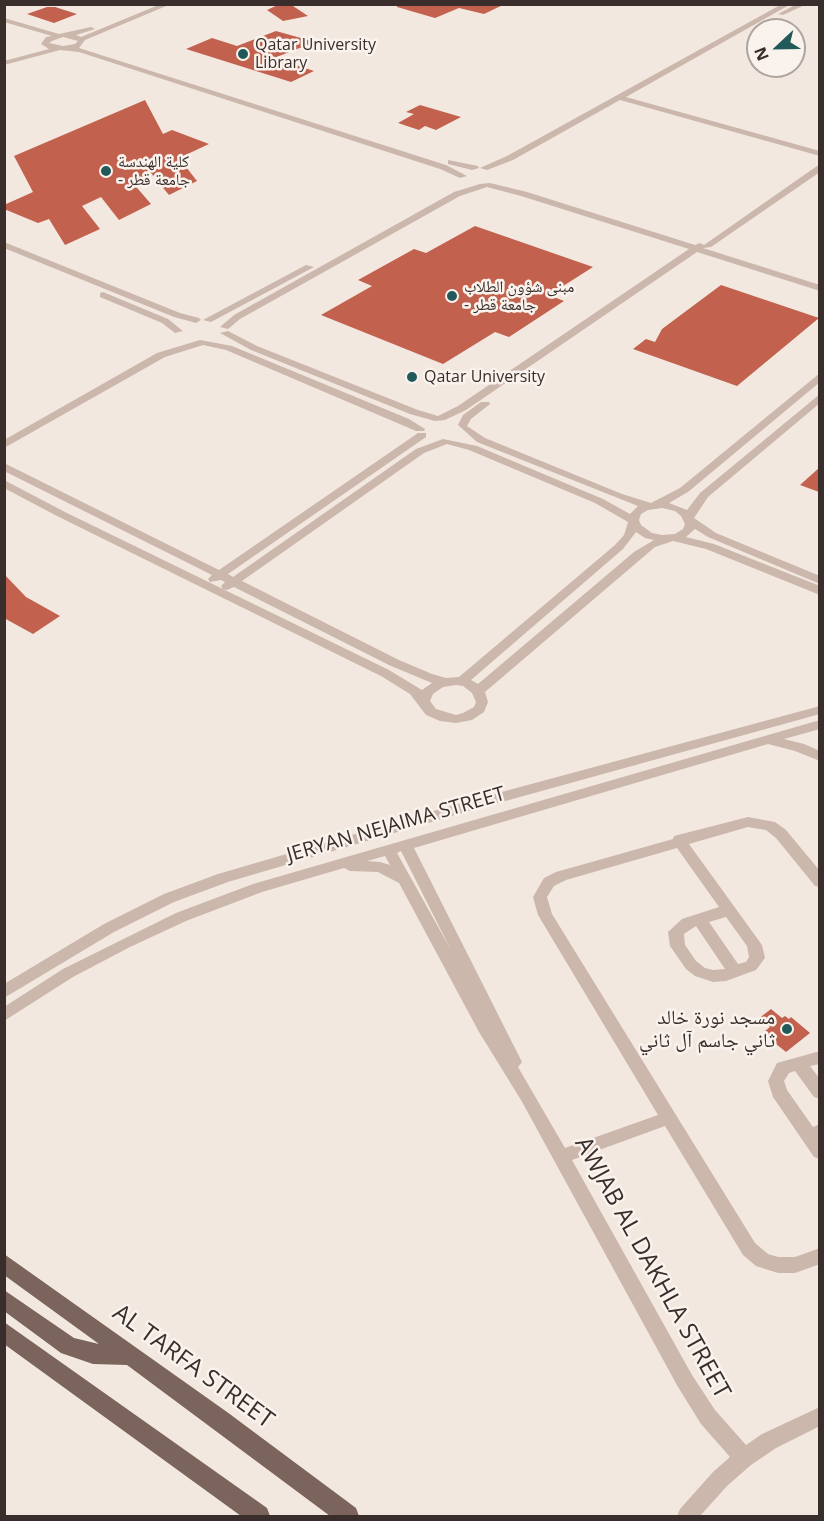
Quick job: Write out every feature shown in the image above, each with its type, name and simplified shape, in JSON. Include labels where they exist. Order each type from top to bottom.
[{"type":"main road","name":"AL TARFA STREET","points":[[4,1263],[348,1516]]},
{"type":"main road","points":[[4,1299],[68,1346],[93,1354],[131,1355]]},
{"type":"main road","points":[[4,1331],[259,1516]]},
{"type":"street","points":[[4,58],[154,4]]},
{"type":"street","points":[[4,63],[63,48],[168,4]]},
{"type":"street","points":[[768,18],[788,4]]},
{"type":"street","points":[[770,18],[804,4]]},
{"type":"street","points":[[4,20],[63,35],[132,61],[508,176],[819,288]]},
{"type":"street","points":[[4,26],[63,48],[91,54],[444,167],[471,184],[510,189],[819,280]]},
{"type":"street","points":[[208,320],[461,189],[486,186],[508,176],[521,161],[586,125],[618,102],[746,31]]},
{"type":"street","points":[[630,96],[819,154]]},
{"type":"street","points":[[4,445],[161,355],[218,339],[237,317],[461,189],[467,171],[511,158],[608,103],[618,102]]},
{"type":"street","points":[[576,122],[586,125]]},
{"type":"street","points":[[727,125],[819,148]]},
{"type":"street","points":[[511,158],[521,161]]},
{"type":"street","points":[[207,584],[305,518],[374,476],[420,451],[462,437],[470,414],[819,168]]},
{"type":"street","points":[[4,245],[177,315],[196,320],[219,322],[225,330],[254,348],[414,412],[456,420],[487,442],[609,493],[653,506],[678,509],[712,535],[781,570]]},
{"type":"street","points":[[4,254],[165,321],[188,341],[229,348],[405,421],[433,441],[473,447],[599,501],[633,522],[639,531],[649,536],[710,546],[816,584]]},
{"type":"street","points":[[53,274],[65,269]]},
{"type":"street","points":[[81,286],[92,281]]},
{"type":"street","points":[[220,591],[318,523],[374,476],[421,432],[423,424],[462,408],[586,324],[640,293]]},
{"type":"street","points":[[161,355],[182,326],[196,320]]},
{"type":"street","points":[[586,324],[596,327]]},
{"type":"street","points":[[461,682],[619,547],[629,536],[636,512],[684,490],[819,376]]},
{"type":"street","points":[[478,691],[638,554],[651,545],[688,531],[695,506],[704,495],[819,397]]},
{"type":"street","points":[[4,466],[395,663],[427,677],[445,682],[461,682],[478,691],[482,702],[479,709],[462,718],[440,716],[431,712],[415,691],[385,673],[70,519],[4,483]]},
{"type":"street","points":[[305,518],[318,523]]},
{"type":"street","points":[[424,701],[429,689],[445,682]]},
{"type":"street","name":"JERYAN NEJAIMA STREET","points":[[4,992],[109,928],[169,898],[223,878],[452,811],[819,710]]},
{"type":"street","name":"JERYAN NEJAIMA STREET","points":[[4,1016],[68,973],[124,942],[181,917],[258,888],[819,724]]},
{"type":"street","points":[[765,739],[799,747],[819,758]]},
{"type":"street","points":[[819,880],[781,834],[762,824],[740,822],[554,878],[544,887],[540,897],[542,909],[749,1249],[762,1260],[778,1265],[795,1265],[819,1256]]},
{"type":"street","points":[[679,840],[729,910],[754,945],[758,954],[751,966],[735,972],[713,976],[700,972],[691,965],[675,937],[682,925],[729,910]]},
{"type":"street","name":"AWJAB AL DAKHLA STREET","points":[[405,844],[497,1025],[527,1095]]},
{"type":"street","name":"AWJAB AL DAKHLA STREET","points":[[388,849],[485,1028],[562,1156],[685,1381],[708,1417],[744,1458]]},
{"type":"street","points":[[258,888],[284,886],[344,867],[362,865],[388,870],[407,883]]},
{"type":"street","points":[[699,919],[735,972]]},
{"type":"street","points":[[819,1057],[783,1068],[776,1081],[779,1092],[814,1133],[819,1152]]},
{"type":"street","points":[[798,1062],[819,1092]]},
{"type":"street","points":[[562,1156],[669,1118]]},
{"type":"street","points":[[687,1516],[712,1487],[744,1458],[769,1441],[819,1416]]},
{"type":"building","points":[[280,4],[290,4],[308,16],[283,21],[267,10]]},
{"type":"building","points":[[397,4],[505,4],[484,14],[459,8],[435,18],[397,7]]},
{"type":"building","points":[[47,7],[55,7],[77,14],[54,23],[27,14]]},
{"type":"building","name":"Qatar University Library","points":[[276,31],[315,42],[274,58],[314,71],[291,82],[186,49],[212,38],[237,46]]},
{"type":"building","name":"كلية الهندسة - جامعة قطر","points":[[145,100],[163,134],[172,130],[209,144],[179,158],[197,181],[169,195],[151,173],[132,182],[151,204],[119,220],[101,197],[82,206],[100,229],[65,245],[49,219],[38,223],[4,209],[4,205],[33,192],[14,156]]},
{"type":"building","points":[[420,105],[461,117],[436,130],[425,126],[419,130],[398,123],[414,114],[406,112]]},
{"type":"building","name":"مبنى شؤون الطلاب - جامعة قطر","points":[[475,226],[593,267],[549,295],[564,301],[509,337],[495,332],[443,364],[321,315],[372,286],[358,280],[414,249],[426,253]]},
{"type":"building","points":[[721,285],[819,318],[737,386],[633,349],[646,339],[655,342],[662,329]]},
{"type":"building","points":[[819,468],[819,492],[800,485]]},
{"type":"building","points":[[4,574],[26,597],[60,616],[33,634],[4,618]]},
{"type":"building","name":"مسجد نورة خالد ثاني جاسم آل ثاني","points":[[771,1009],[782,1018],[791,1017],[810,1033],[786,1052],[766,1036],[769,1034],[765,1031],[770,1027],[758,1019]]},
{"type":"place","name":"Qatar University Library","points":[[243,54]]},
{"type":"place","name":"كلية الهندسة - جامعة قطر","points":[[106,171]]},
{"type":"place","name":"مبنى شؤون الطلاب - جامعة قطر","points":[[452,296]]},
{"type":"place","name":"Qatar University","points":[[412,377]]},
{"type":"place","name":"مسجد نورة خالد ثاني جاسم آل ثاني","points":[[787,1029]]}]
